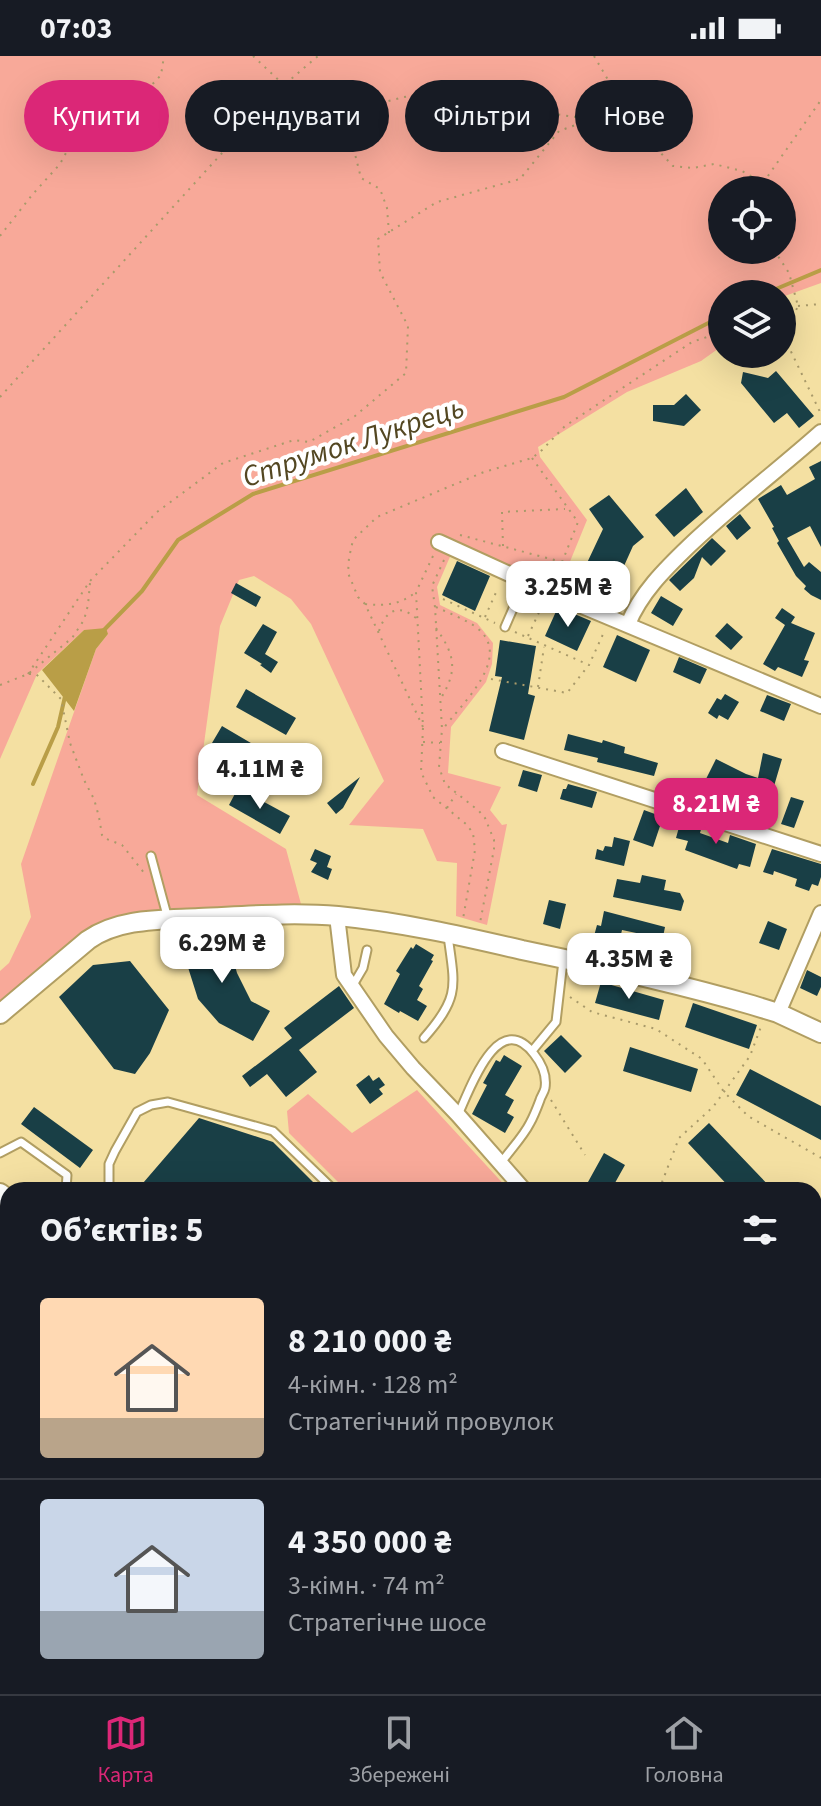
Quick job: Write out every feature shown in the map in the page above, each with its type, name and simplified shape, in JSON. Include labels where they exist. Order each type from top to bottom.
[{"type":"street","points":[[628,624],[634,609],[660,574],[717,519],[821,432]]},
{"type":"street","points":[[444,545],[821,706]]},
{"type":"street","points":[[503,751],[821,854]]},
{"type":"street","points":[[770,1018],[821,913]]},
{"type":"street","points":[[337,916],[344,975],[386,1036],[517,1182]]},
{"type":"street","points":[[0,1014],[100,931],[168,919],[337,916],[462,936],[722,996],[770,1018],[821,1033]]},
{"type":"lane","points":[[505,627],[525,581]]},
{"type":"lane","points":[[151,856],[168,919]]},
{"type":"lane","points":[[424,1038],[450,1004],[462,936]]},
{"type":"lane","points":[[352,986],[363,968],[367,950]]},
{"type":"lane","points":[[532,1051],[556,1022],[563,958]]},
{"type":"lane","points":[[458,1115],[490,1052],[509,1040],[528,1046],[543,1066],[545,1089],[529,1125],[501,1163]]},
{"type":"lane","points":[[109,1182],[109,1164],[137,1112],[168,1102],[273,1131],[326,1182]]},
{"type":"lane","points":[[0,1153],[21,1142],[67,1175],[67,1182]]},
{"type":"path","points":[[0,236],[60,164],[86,116],[107,101],[147,90],[161,75],[164,56]]},
{"type":"path","points":[[253,56],[279,80]]},
{"type":"path","points":[[290,80],[318,56]]},
{"type":"path","points":[[594,56],[608,80]]},
{"type":"path","points":[[389,101],[467,86],[503,93],[554,114],[575,117]]},
{"type":"path","points":[[768,176],[821,100]]},
{"type":"path","points":[[28,674],[90,581],[157,512],[223,463],[294,440],[309,442],[355,416],[406,373],[408,326],[380,272],[378,239],[437,202],[520,179],[559,131],[575,125]]},
{"type":"path","points":[[0,397],[223,152]]},
{"type":"path","points":[[354,152],[361,178],[380,189],[387,208],[389,233]]},
{"type":"path","points":[[660,152],[673,166],[693,168],[714,164],[751,176]]},
{"type":"path","points":[[783,264],[794,288],[796,310]]},
{"type":"path","points":[[798,306],[821,304]]},
{"type":"path","points":[[423,727],[348,573],[353,540],[377,517],[484,472],[532,458],[565,426],[692,342],[708,337]]},
{"type":"path","points":[[796,363],[821,414]]},
{"type":"path","points":[[532,458],[578,522],[551,593]]},
{"type":"path","points":[[503,548],[502,512],[567,509]]},
{"type":"path","points":[[462,936],[494,849],[494,840],[485,818],[445,784],[439,767],[442,729],[432,586],[444,537],[454,534],[562,562]]},
{"type":"path","points":[[365,604],[383,606],[408,599],[416,592],[444,545]]},
{"type":"path","points":[[0,685],[28,674],[72,638],[84,620],[90,581]]},
{"type":"path","points":[[485,618],[498,588]]},
{"type":"path","points":[[416,592],[423,727],[421,772],[433,797],[466,824],[473,833],[475,843],[462,936]]},
{"type":"path","points":[[443,599],[589,665]]},
{"type":"path","points":[[435,607],[479,629],[489,651],[485,675],[442,729]]},
{"type":"path","points":[[528,637],[541,608]]},
{"type":"path","points":[[378,632],[384,618],[391,612],[398,610],[418,620]]},
{"type":"path","points":[[491,679],[567,693],[589,665],[607,626]]},
{"type":"path","points":[[436,628],[446,642],[453,674],[440,699]]},
{"type":"path","points":[[538,687],[544,645]]},
{"type":"path","points":[[28,674],[36,674],[61,699],[70,743],[94,799],[102,835],[122,845],[146,875],[156,875]]},
{"type":"path","points":[[422,742],[440,743]]},
{"type":"path","points":[[446,809],[456,794]]},
{"type":"path","points":[[560,989],[592,1012],[656,1029],[702,1059],[724,1092],[748,1116],[821,1158]]},
{"type":"path","points":[[662,1182],[679,1138],[713,1107],[750,1056],[770,1018]]},
{"type":"path","points":[[545,1089],[585,1155]]},
{"type":"shaded area","points":[[0,56],[821,56],[821,283],[796,292],[796,280],[708,280],[708,356],[627,392],[538,447],[540,457],[587,520],[560,586],[455,545],[437,587],[440,605],[477,623],[493,643],[492,664],[486,682],[451,727],[448,773],[501,787],[490,810],[502,825],[507,824],[487,925],[456,916],[457,863],[437,861],[423,829],[349,825],[384,781],[311,624],[291,599],[254,576],[239,580],[220,626],[197,795],[286,849],[301,904],[133,914],[93,926],[0,1003],[0,971],[9,963],[31,917],[21,864],[96,649],[108,634],[84,630],[37,674],[0,759]]},
{"type":"shaded area","points":[[106,628],[108,634],[96,649],[74,711],[42,670],[84,630]]},
{"type":"shaded area","points":[[417,1090],[502,1182],[338,1182],[289,1133],[287,1111],[308,1094],[352,1133]]},
{"type":"building","points":[[776,371],[814,416],[799,428],[787,413],[774,423],[741,383],[743,372],[768,378]]},
{"type":"building","points":[[686,394],[701,410],[684,426],[653,421],[653,405],[674,405]]},
{"type":"building","points":[[821,461],[821,547],[810,526],[787,538],[804,567],[809,562],[821,572],[821,600],[804,589],[806,586],[796,576],[777,543],[774,527],[758,499],[781,485],[787,495],[815,479],[809,467]]},
{"type":"building","points":[[686,488],[703,512],[674,537],[655,515]]},
{"type":"building","points":[[609,495],[644,537],[633,546],[610,597],[578,582],[603,529],[589,509]]},
{"type":"building","points":[[740,514],[751,528],[737,540],[726,526]]},
{"type":"building","points":[[712,538],[726,551],[711,566],[702,557],[694,578],[680,591],[669,580]]},
{"type":"building","points":[[457,561],[490,576],[475,611],[442,595]]},
{"type":"building","points":[[236,583],[261,597],[256,607],[231,593]]},
{"type":"building","points":[[661,596],[683,609],[673,626],[651,613]]},
{"type":"building","points":[[558,607],[591,621],[577,651],[545,636]]},
{"type":"building","points":[[782,608],[795,617],[791,623],[815,633],[804,660],[809,661],[802,677],[778,667],[775,671],[763,664],[785,625],[775,618]]},
{"type":"building","points":[[727,623],[743,637],[731,650],[715,636]]},
{"type":"building","points":[[263,624],[277,632],[265,654],[278,662],[271,673],[244,653]]},
{"type":"building","points":[[617,635],[650,650],[636,682],[603,667]]},
{"type":"building","points":[[500,640],[536,646],[528,694],[535,696],[524,740],[489,731],[502,677],[495,676]]},
{"type":"building","points":[[679,657],[707,669],[700,684],[673,672]]},
{"type":"building","points":[[246,689],[296,718],[286,735],[236,707]]},
{"type":"building","points":[[725,694],[739,702],[728,720],[719,715],[717,719],[708,713],[717,698],[721,700]]},
{"type":"building","points":[[767,695],[791,704],[784,721],[760,711]]},
{"type":"building","points":[[222,726],[312,779],[303,795],[212,743]]},
{"type":"building","points":[[568,734],[625,747],[624,753],[658,763],[654,776],[564,750]]},
{"type":"building","points":[[763,753],[782,759],[769,803],[715,785],[713,790],[703,785],[716,759],[758,778]]},
{"type":"building","points":[[523,770],[542,775],[537,792],[518,786]]},
{"type":"building","points":[[360,777],[343,808],[336,814],[327,803]]},
{"type":"building","points":[[568,784],[597,792],[592,808],[560,799]]},
{"type":"building","points":[[238,788],[290,816],[280,834],[229,805]]},
{"type":"building","points":[[791,797],[804,801],[794,828],[781,824]]},
{"type":"building","points":[[644,810],[663,817],[653,847],[633,840]]},
{"type":"building","points":[[681,820],[702,826],[700,833],[728,843],[730,835],[756,844],[750,867],[739,864],[737,869],[685,850],[688,841],[676,838]]},
{"type":"building","points":[[614,837],[630,841],[624,866],[595,859],[597,849],[603,851],[605,846],[612,847]]},
{"type":"building","points":[[315,849],[331,856],[327,867],[332,869],[328,880],[311,872],[317,863],[310,860]]},
{"type":"building","points":[[772,849],[821,864],[818,886],[812,884],[809,891],[795,886],[797,879],[774,871],[773,875],[763,872]]},
{"type":"building","points":[[642,875],[666,880],[664,890],[680,893],[684,901],[681,911],[613,897],[617,879],[640,883]]},
{"type":"building","points":[[549,900],[566,904],[560,929],[543,924]]},
{"type":"building","points":[[604,911],[665,927],[662,942],[622,930],[619,943],[594,936],[597,925],[601,926]]},
{"type":"building","points":[[768,921],[787,929],[779,950],[759,943]]},
{"type":"building","points":[[225,930],[237,973],[251,1001],[270,1011],[253,1041],[219,1023],[198,999],[180,942]]},
{"type":"building","points":[[416,944],[434,955],[419,986],[423,989],[417,1000],[427,1006],[418,1021],[384,1004],[400,974],[396,971]]},
{"type":"building","points":[[130,961],[169,1010],[150,1053],[135,1074],[114,1069],[59,997],[93,965]]},
{"type":"building","points":[[807,970],[821,977],[817,996],[800,988]]},
{"type":"building","points":[[601,982],[664,1000],[659,1020],[595,1003]]},
{"type":"building","points":[[339,986],[354,1008],[299,1050],[317,1072],[286,1097],[267,1074],[250,1087],[242,1076],[292,1038],[284,1028]]},
{"type":"building","points":[[693,1003],[757,1025],[749,1049],[685,1027]]},
{"type":"building","points":[[561,1035],[582,1056],[565,1073],[544,1051]]},
{"type":"building","points":[[630,1047],[698,1069],[691,1092],[623,1071]]},
{"type":"building","points":[[504,1055],[522,1066],[505,1095],[514,1100],[507,1113],[514,1117],[505,1133],[472,1114],[487,1085],[483,1083],[496,1060],[500,1062]]},
{"type":"building","points":[[750,1069],[821,1106],[821,1140],[736,1095]]},
{"type":"building","points":[[369,1075],[373,1081],[379,1077],[385,1085],[379,1089],[383,1094],[370,1104],[356,1085]]},
{"type":"building","points":[[34,1107],[93,1150],[80,1168],[21,1124]]},
{"type":"building","points":[[199,1118],[273,1142],[313,1182],[144,1182]]},
{"type":"building","points":[[709,1123],[765,1182],[725,1182],[688,1143]]},
{"type":"building","points":[[604,1153],[625,1165],[615,1182],[588,1182]]},
{"type":"waterway","name":"Струмок Лукрець","points":[[796,281],[821,270]]},
{"type":"waterway","name":"Струмок Лукрець","points":[[103,631],[142,591],[178,540],[253,494],[564,397],[708,323]]},
{"type":"waterway","name":"Струмок Лукрець","points":[[33,784],[58,727],[66,692]]}]
